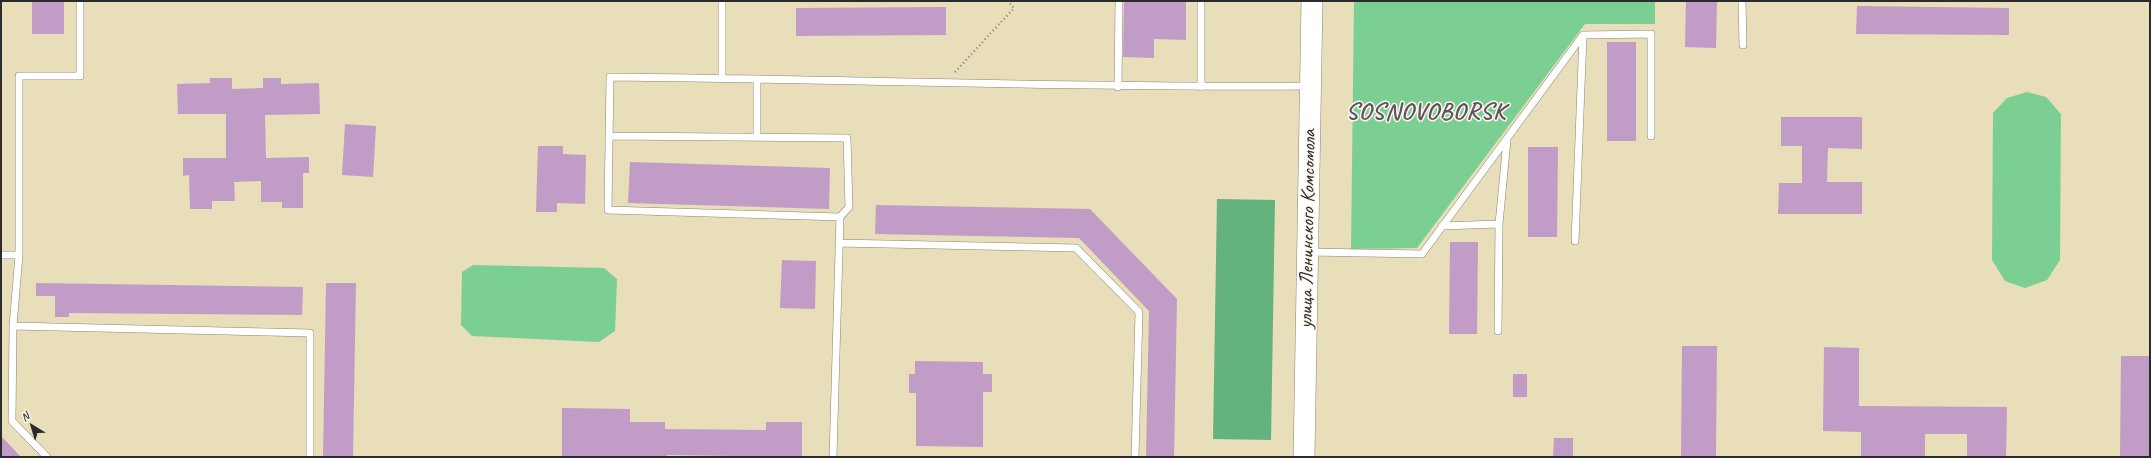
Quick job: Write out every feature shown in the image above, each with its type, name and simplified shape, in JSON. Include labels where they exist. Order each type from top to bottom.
[{"type":"main road","name":"улица Ленинского Комсомола","points":[[1304,457],[1312,1]]},
{"type":"lane","points":[[47,457],[12,421],[13,326],[19,255],[19,76],[80,76],[80,1]]},
{"type":"lane","points":[[722,1],[722,78]]},
{"type":"lane","points":[[1118,87],[1119,1]]},
{"type":"lane","points":[[1201,1],[1201,87]]},
{"type":"lane","points":[[1742,1],[1743,45]]},
{"type":"lane","points":[[1583,36],[1651,34],[1651,136]]},
{"type":"lane","points":[[1308,252],[1422,254],[1583,36]]},
{"type":"lane","points":[[1575,241],[1583,36]]},
{"type":"lane","points":[[840,217],[608,210],[610,77],[722,78],[1118,87],[1311,86]]},
{"type":"lane","points":[[757,137],[758,79]]},
{"type":"lane","points":[[609,136],[847,138],[849,207],[840,217],[833,457]]},
{"type":"lane","points":[[1498,331],[1499,224],[1507,140]]},
{"type":"lane","points":[[1442,226],[1499,224]]},
{"type":"lane","points":[[839,243],[1076,248],[1139,312],[1135,457]]},
{"type":"lane","points":[[1,255],[19,255]]},
{"type":"lane","points":[[13,326],[310,333],[310,457]]},
{"type":"path","points":[[945,83],[1014,8],[1008,1]]},
{"type":"green space","points":[[1354,1],[1655,1],[1655,24],[1585,24],[1417,248],[1351,249]]},
{"type":"green space","points":[[2027,92],[2046,97],[2061,114],[2060,260],[2047,280],[2025,288],[2005,281],[1992,260],[1993,113],[2007,98]]},
{"type":"green space","points":[[1217,199],[1275,200],[1271,440],[1213,439]]},
{"type":"green space","points":[[473,265],[604,268],[617,279],[615,331],[599,342],[472,336],[461,325],[462,272]]},
{"type":"building","points":[[32,1],[64,1],[64,34],[32,34]]},
{"type":"building","points":[[1124,1],[1186,1],[1186,40],[1154,39],[1154,58],[1123,57]]},
{"type":"building","points":[[1686,1],[1717,1],[1716,48],[1685,47]]},
{"type":"building","points":[[1857,6],[2009,8],[2009,35],[1856,34]]},
{"type":"building","points":[[946,7],[946,35],[796,36],[796,8]]},
{"type":"building","points":[[1607,42],[1636,42],[1636,141],[1607,141]]},
{"type":"building","points":[[210,78],[232,78],[232,89],[263,88],[263,78],[281,78],[281,84],[319,83],[320,114],[265,115],[266,158],[309,157],[309,173],[303,173],[303,208],[282,208],[282,202],[261,202],[261,181],[234,182],[235,201],[212,201],[212,209],[190,209],[189,175],[183,176],[183,158],[226,158],[226,114],[178,114],[177,84],[210,83]]},
{"type":"building","points":[[1781,117],[1862,117],[1862,149],[1828,148],[1827,182],[1862,182],[1862,214],[1778,214],[1779,183],[1802,183],[1802,146],[1781,146]]},
{"type":"building","points":[[345,124],[376,126],[373,177],[342,175]]},
{"type":"building","points":[[538,146],[563,146],[563,154],[586,155],[585,204],[557,203],[557,212],[536,212]]},
{"type":"building","points":[[1528,147],[1558,147],[1557,237],[1528,237]]},
{"type":"building","points":[[630,162],[830,168],[829,209],[628,203]]},
{"type":"building","points":[[876,205],[1090,209],[1177,299],[1174,457],[1146,456],[1149,311],[1079,238],[875,234]]},
{"type":"building","points":[[1450,242],[1478,242],[1477,334],[1449,334]]},
{"type":"building","points":[[782,260],[816,261],[815,309],[780,308]]},
{"type":"building","points":[[36,283],[303,287],[302,315],[69,313],[69,317],[55,317],[55,296],[36,296]]},
{"type":"building","points":[[326,283],[356,283],[353,457],[323,457]]},
{"type":"building","points":[[1682,346],[1717,346],[1716,457],[1681,457]]},
{"type":"building","points":[[1824,347],[1859,348],[1859,406],[2007,407],[2006,457],[1967,457],[1967,434],[1925,434],[1925,457],[1861,457],[1861,432],[1823,431]]},
{"type":"building","points":[[2121,356],[2150,356],[2150,457],[2120,457]]},
{"type":"building","points":[[915,361],[983,362],[983,374],[992,374],[992,392],[983,392],[983,447],[916,446],[916,393],[909,393],[909,374],[915,374]]},
{"type":"building","points":[[1513,374],[1527,374],[1527,397],[1513,397]]},
{"type":"building","points":[[562,408],[630,409],[630,422],[665,422],[665,429],[766,430],[766,422],[802,422],[802,457],[667,455],[667,457],[562,457]]},
{"type":"building","points":[[1,436],[21,457],[1,457]]},
{"type":"building","points":[[1554,438],[1573,438],[1573,457],[1553,457]]},
{"type":"district","name":"SOSNOVOBORSK","points":[[1426,113]]}]
